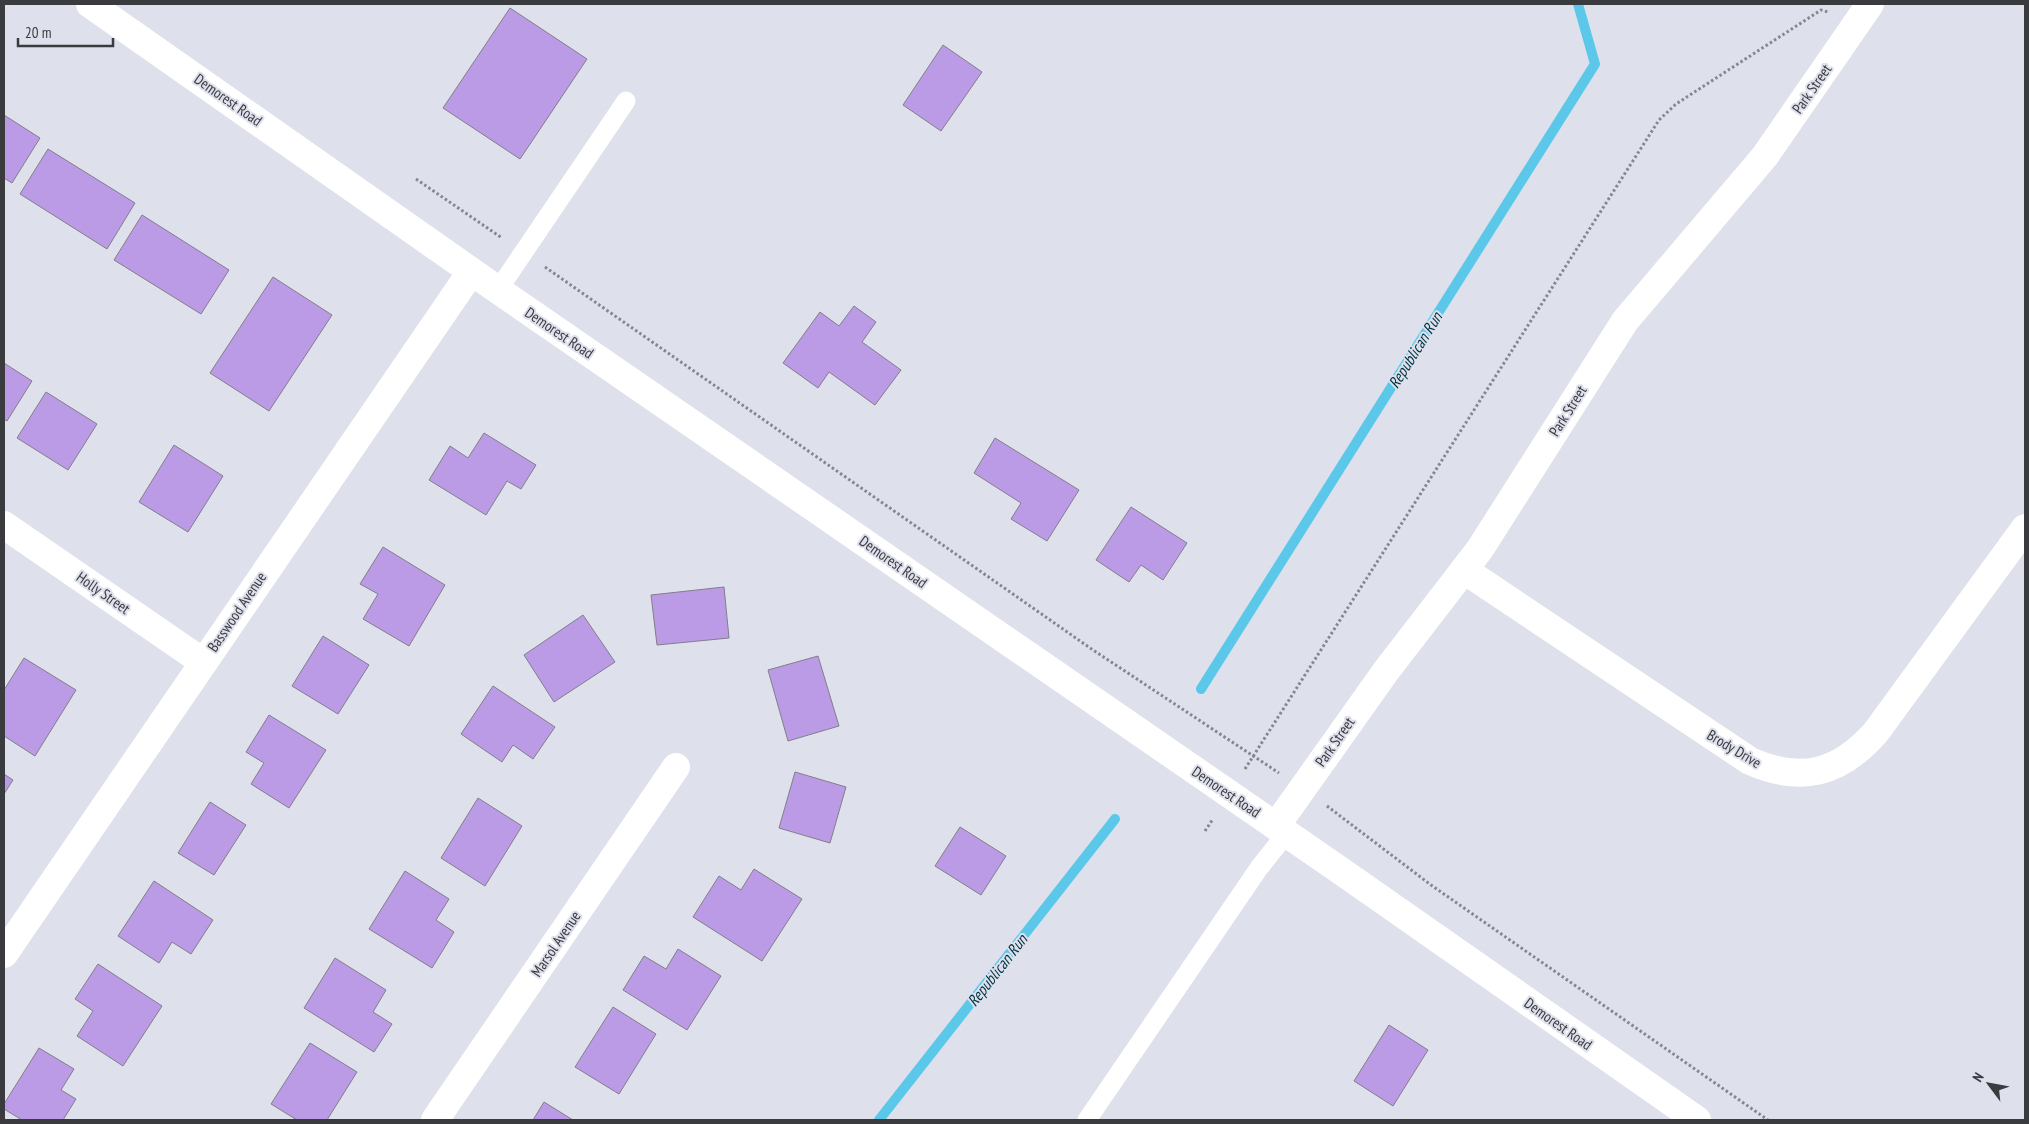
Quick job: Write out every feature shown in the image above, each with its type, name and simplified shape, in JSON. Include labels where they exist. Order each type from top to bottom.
[{"type":"street","name":"Demorest Road","points":[[90,4],[471,272],[1229,794],[1697,1120]]},
{"type":"street","name":"Park Street","points":[[1281,830],[1302,789],[1386,671],[1480,549],[1625,321],[1765,156],[1865,12]]},
{"type":"street","name":"Basswood Avenue","points":[[4,954],[471,272]]},
{"type":"street","name":"Holly Street","points":[[4,525],[203,662]]},
{"type":"street","name":"Brody Drive","points":[[1464,570],[1750,761],[1770,770],[1792,774],[1827,768],[1842,762],[1860,750],[1876,732],[2025,528]]},
{"type":"street","name":"Marsol Avenue","points":[[435,1120],[676,767]]},
{"type":"lane","points":[[498,290],[626,101]]},
{"type":"lane","points":[[1087,1120],[1253,876],[1281,830]]},
{"type":"path","points":[[1205,831],[1659,120],[1676,104],[1821,10],[1865,12]]},
{"type":"path","points":[[416,179],[1093,650],[1355,825],[1431,885],[1768,1120]]},
{"type":"building","points":[[510,8],[587,59],[520,159],[443,108]]},
{"type":"building","points":[[943,45],[982,72],[941,131],[903,105]]},
{"type":"building","points":[[4,115],[40,138],[12,183],[4,178]]},
{"type":"building","points":[[48,149],[135,203],[107,249],[20,194]]},
{"type":"building","points":[[142,215],[229,270],[201,314],[114,260]]},
{"type":"building","points":[[273,277],[332,315],[269,411],[210,373]]},
{"type":"building","points":[[854,306],[876,322],[862,342],[901,370],[875,405],[829,372],[818,388],[783,363],[820,312],[839,326]]},
{"type":"building","points":[[4,363],[32,381],[7,421],[4,419]]},
{"type":"building","points":[[46,392],[97,424],[68,470],[17,438]]},
{"type":"building","points":[[484,433],[536,465],[521,489],[507,481],[486,515],[429,480],[450,446],[468,458]]},
{"type":"building","points":[[995,438],[1079,490],[1047,541],[1011,519],[1021,503],[974,473]]},
{"type":"building","points":[[174,445],[223,476],[188,532],[139,502]]},
{"type":"building","points":[[1131,507],[1187,543],[1163,580],[1141,565],[1129,582],[1096,560]]},
{"type":"building","points":[[383,547],[445,585],[409,646],[363,619],[378,594],[360,584]]},
{"type":"building","points":[[724,587],[729,638],[657,645],[651,595]]},
{"type":"building","points":[[583,615],[615,662],[554,702],[524,655]]},
{"type":"building","points":[[323,636],[369,665],[338,714],[292,686]]},
{"type":"building","points":[[818,656],[839,726],[788,741],[768,670]]},
{"type":"building","points":[[24,658],[76,690],[35,756],[4,736],[4,690]]},
{"type":"building","points":[[493,686],[555,727],[533,759],[513,745],[502,762],[461,734]]},
{"type":"building","points":[[269,715],[326,750],[289,808],[251,784],[264,763],[246,752]]},
{"type":"building","points":[[795,772],[846,787],[830,843],[779,828]]},
{"type":"building","points":[[4,774],[13,780],[4,794]]},
{"type":"building","points":[[478,798],[522,826],[485,886],[441,858]]},
{"type":"building","points":[[210,802],[246,825],[214,875],[178,853]]},
{"type":"building","points":[[960,827],[1006,856],[981,895],[935,866]]},
{"type":"building","points":[[754,869],[802,899],[762,961],[693,917],[719,876],[741,890]]},
{"type":"building","points":[[405,871],[449,899],[436,920],[454,932],[432,968],[369,929]]},
{"type":"building","points":[[154,881],[213,920],[191,954],[172,942],[159,963],[118,936]]},
{"type":"building","points":[[678,949],[721,976],[687,1030],[623,990],[644,956],[666,969]]},
{"type":"building","points":[[335,958],[386,990],[373,1012],[392,1024],[374,1052],[304,1008]]},
{"type":"building","points":[[98,964],[162,1006],[123,1066],[77,1036],[93,1011],[75,999]]},
{"type":"building","points":[[613,1007],[656,1034],[619,1094],[575,1067]]},
{"type":"building","points":[[1389,1025],[1428,1050],[1393,1106],[1354,1081]]},
{"type":"building","points":[[310,1043],[357,1072],[327,1120],[297,1120],[271,1104]]},
{"type":"building","points":[[39,1048],[74,1069],[61,1090],[76,1099],[63,1120],[22,1120],[4,1109],[4,1104]]},
{"type":"building","points":[[544,1102],[573,1120],[533,1120]]},
{"type":"waterway","name":"Republican Run","points":[[1201,689],[1595,64],[1578,4]]},
{"type":"waterway","name":"Republican Run","points":[[879,1120],[1115,819]]}]
